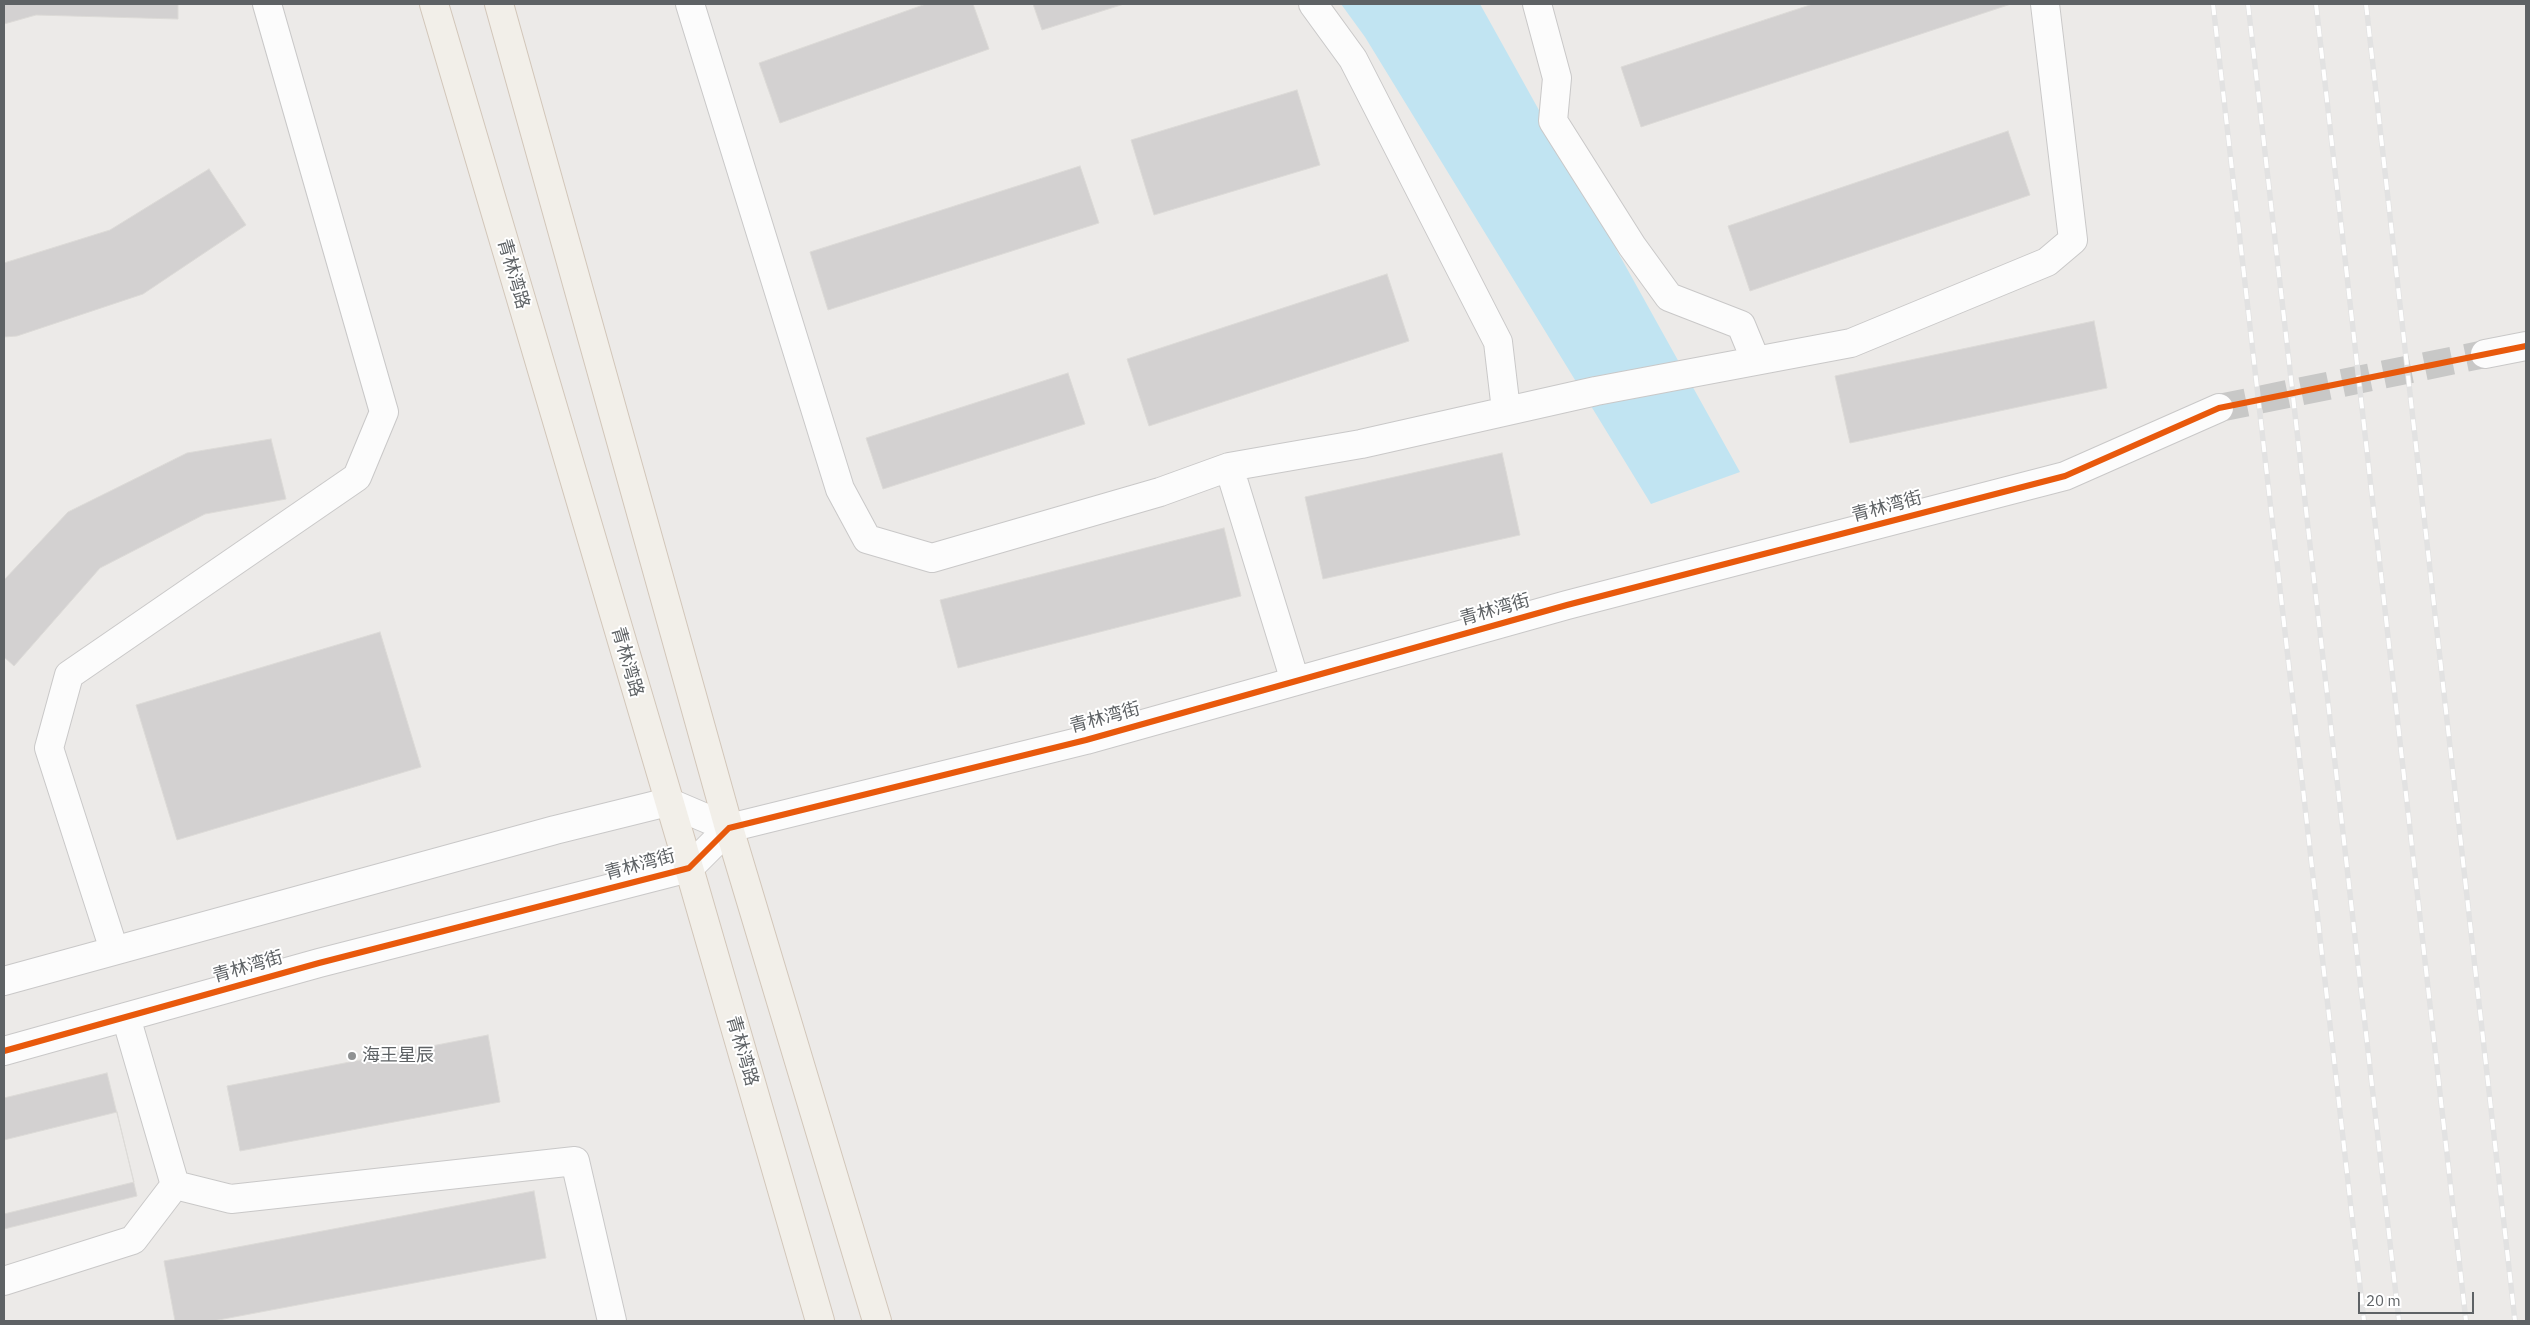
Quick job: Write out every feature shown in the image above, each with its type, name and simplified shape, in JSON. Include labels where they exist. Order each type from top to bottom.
[{"type":"main road","name":"青林湾路","points":[[434,4],[689,868],[820,1321]]},
{"type":"main road","points":[[499,4],[729,828],[877,1321]]},
{"type":"street","points":[[114,950],[49,748],[69,675],[357,477],[384,412],[267,4]]},
{"type":"street","points":[[690,4],[840,489],[867,539],[932,558],[1160,492],[1229,467],[1362,444],[1596,391],[1851,343],[2047,262],[2073,240],[2045,4]]},
{"type":"street","points":[[1313,4],[1353,59],[1498,342],[1506,410]]},
{"type":"street","points":[[1537,4],[1557,78],[1553,121],[1632,246],[1670,297],[1741,324],[1755,360]]},
{"type":"street","points":[[2485,354],[2526,346]]},
{"type":"street","name":"青林湾街","points":[[4,1051],[319,963],[689,868],[729,828],[1086,740],[1567,605],[2065,476],[2219,408]]},
{"type":"street","points":[[1229,467],[1295,681]]},
{"type":"street","points":[[4,981],[555,830],[668,802],[729,828]]},
{"type":"street","points":[[126,1017],[175,1185]]},
{"type":"street","points":[[175,1185],[231,1199],[575,1161],[612,1321]]},
{"type":"street","points":[[4,1281],[133,1240],[175,1185]]},
{"type":"water","points":[[1341,4],[1480,4],[1740,472],[1651,504],[1365,37]]},
{"type":"building","points":[[4,4],[178,4],[178,19],[36,15],[4,24]]},
{"type":"building","points":[[926,4],[973,4],[989,49],[780,123],[759,63]]},
{"type":"building","points":[[1033,4],[1124,4],[1042,30]]},
{"type":"building","points":[[1813,4],[2011,4],[1641,127],[1621,67]]},
{"type":"building","points":[[1297,90],[1320,165],[1154,215],[1131,140]]},
{"type":"building","points":[[2008,131],[2030,195],[1750,291],[1728,226]]},
{"type":"building","points":[[1080,166],[1099,223],[828,310],[810,252]]},
{"type":"building","points":[[209,169],[246,225],[143,294],[17,336],[4,337],[4,263],[110,230]]},
{"type":"building","points":[[1387,274],[1409,341],[1149,426],[1127,359]]},
{"type":"building","points":[[2094,321],[2107,388],[1850,443],[1835,376]]},
{"type":"building","points":[[1068,373],[1085,424],[883,489],[866,438]]},
{"type":"building","points":[[271,439],[286,499],[205,514],[100,568],[14,666],[4,657],[4,580],[68,512],[187,453]]},
{"type":"building","points":[[1502,453],[1520,535],[1323,579],[1305,497]]},
{"type":"building","points":[[1224,528],[1241,596],[958,668],[940,600]]},
{"type":"building","points":[[380,632],[421,767],[177,840],[136,705]]},
{"type":"building","points":[[488,1035],[500,1102],[240,1151],[227,1086]]},
{"type":"building","points":[[107,1073],[134,1182],[4,1214],[4,1098]]},
{"type":"building","points":[[117,1112],[137,1196],[4,1229],[4,1140]]},
{"type":"building","points":[[534,1191],[546,1258],[213,1321],[175,1321],[164,1261]]},
{"type":"tunnel","points":[[2219,408],[2485,354]]},
{"type":"railway","points":[[2213,4],[2364,1321]]},
{"type":"railway","points":[[2248,4],[2399,1321]]},
{"type":"railway","points":[[2316,4],[2466,1321]]},
{"type":"railway","points":[[2366,4],[2515,1321]]},
{"type":"cycle path","points":[[4,1051],[319,963],[689,868],[729,828],[1086,740],[1567,605],[2065,476],[2219,408],[2526,346]]},
{"type":"place","name":"海王星辰","points":[[352,1056]]}]
